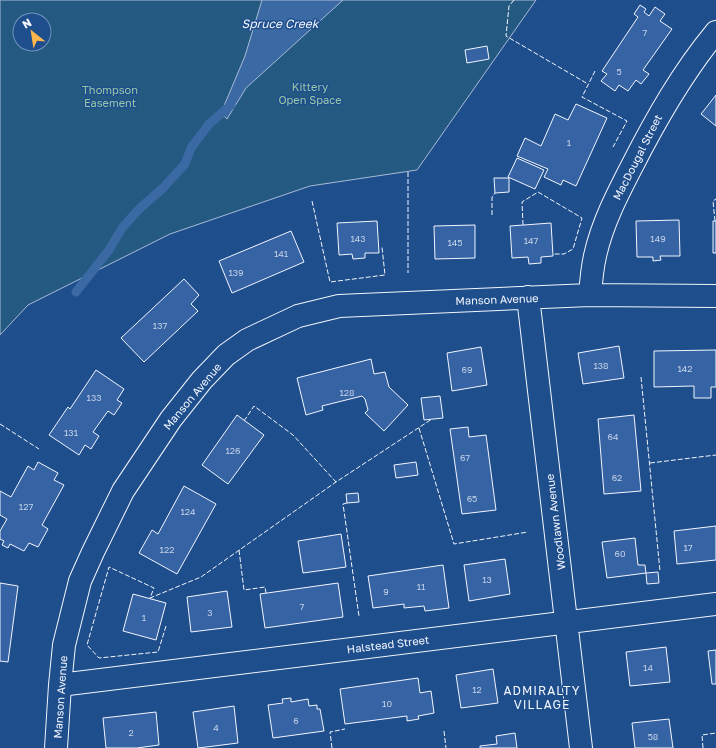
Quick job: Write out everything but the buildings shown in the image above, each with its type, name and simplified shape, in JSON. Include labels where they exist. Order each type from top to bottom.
[{"type":"street","name":"MacDougal Street","points":[[590,295],[595,256],[607,216],[620,188],[660,113],[704,47],[716,32]]},
{"type":"street","name":"Manson Avenue","points":[[56,748],[64,645],[80,581],[123,491],[171,419],[202,380],[226,355],[247,340],[271,327],[298,316],[339,306],[590,295],[716,296]]},
{"type":"street","name":"Woodlawn Avenue","points":[[528,297],[582,748]]},
{"type":"street","name":"Halstead Street","points":[[60,685],[716,604]]},
{"type":"green space","points":[[0,0],[536,0],[417,170],[310,186],[170,234],[28,305],[0,335]]},
{"type":"water","name":"Spruce Creek","points":[[262,0],[343,0],[246,88],[227,119],[221,113],[245,56]]},
{"type":"waterway","points":[[76,292],[109,250],[122,228],[139,209],[162,189],[185,164],[191,148],[209,124],[231,105]]},
{"type":"fence","points":[[514,0],[509,6],[506,36],[588,84]]},
{"type":"fence","points":[[595,71],[582,97],[627,121],[613,147]]},
{"type":"fence","points":[[408,172],[408,273]]},
{"type":"fence","points":[[523,225],[522,202],[538,192],[582,218],[573,249],[564,254],[553,254]]},
{"type":"fence","points":[[492,215],[492,197],[495,193]]},
{"type":"fence","points":[[715,221],[713,201],[716,199]]},
{"type":"fence","points":[[312,201],[330,282],[385,275],[382,247]]},
{"type":"fence","points":[[641,377],[660,571]]},
{"type":"fence","points":[[244,421],[254,406],[293,435],[336,482]]},
{"type":"fence","points":[[166,626],[158,652],[99,658],[87,645],[109,567],[154,588],[150,598],[201,577],[336,482],[432,419]]},
{"type":"fence","points":[[0,424],[39,449]]},
{"type":"fence","points":[[419,428],[454,544],[528,532]]},
{"type":"fence","points":[[650,463],[716,455]]},
{"type":"fence","points":[[347,503],[343,504],[359,616]]},
{"type":"fence","points":[[239,550],[244,590],[265,587],[266,593]]},
{"type":"fence","points":[[332,748],[330,732],[345,729]]},
{"type":"fence","points":[[444,731],[446,748]]},
{"type":"fence","points":[[703,748],[702,735],[716,733]]},
{"type":"district","name":"ADMIRALTY VILLAGE","points":[[542,697]]},
{"type":"park label","name":"Kittery Open Space","points":[[310,92]]},
{"type":"park label","name":"Thompson Easement","points":[[110,95]]}]
